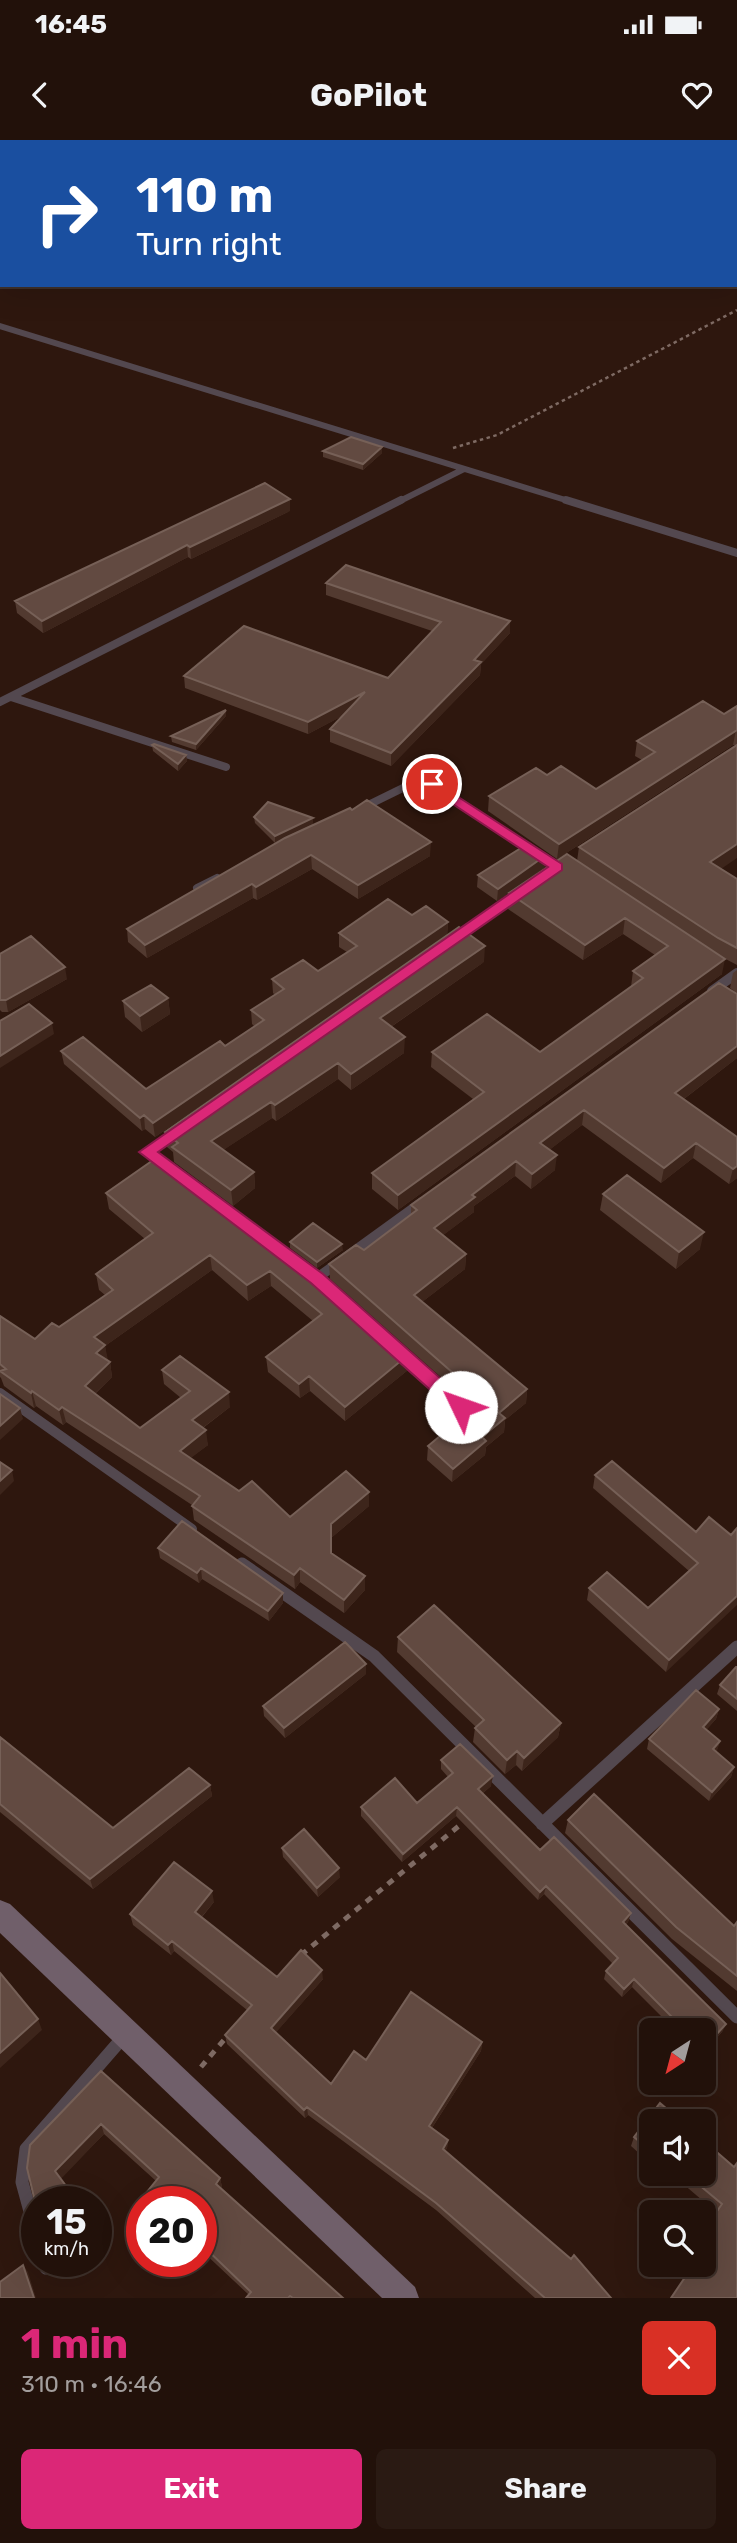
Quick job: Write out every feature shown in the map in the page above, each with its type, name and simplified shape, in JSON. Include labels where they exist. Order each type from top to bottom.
[{"type":"street","points":[[0,1914],[404,2298]]},
{"type":"lane","points":[[0,326],[737,553]]},
{"type":"lane","points":[[0,702],[464,469]]},
{"type":"lane","points":[[11,697],[226,767]]},
{"type":"lane","points":[[346,815],[409,785],[432,784],[561,865],[546,875]]},
{"type":"lane","points":[[197,888],[222,876]]},
{"type":"lane","points":[[443,946],[534,883]]},
{"type":"lane","points":[[705,996],[736,974],[723,967]]},
{"type":"lane","points":[[716,988],[727,995]]},
{"type":"lane","points":[[179,1176],[147,1152],[181,1129]]},
{"type":"lane","points":[[200,1192],[327,1287]]},
{"type":"lane","points":[[317,1278],[428,1198]]},
{"type":"lane","points":[[389,1343],[461,1407]]},
{"type":"lane","points":[[0,1393],[202,1536]]},
{"type":"lane","points":[[236,1560],[374,1656],[737,2017]]},
{"type":"lane","points":[[542,1824],[737,1647]]},
{"type":"lane","points":[[22,2186],[19,2164],[26,2149],[126,2035]]},
{"type":"path","points":[[425,457],[497,435],[737,310]]},
{"type":"path","points":[[295,1961],[476,1811],[508,1790]]},
{"type":"path","points":[[183,2088],[237,2025]]},
{"type":"building","points":[[351,437],[382,447],[363,464],[323,451]]},
{"type":"building","points":[[265,483],[290,499],[190,547],[187,545],[42,621],[15,601]]},
{"type":"building","points":[[346,565],[510,621],[474,660],[481,662],[391,753],[330,729],[365,692],[308,722],[184,676],[244,626],[388,678],[441,622],[326,583]]},
{"type":"building","points":[[703,701],[724,714],[737,706],[737,730],[559,844],[489,796],[536,768],[547,775],[561,766],[596,789],[655,752],[637,741]]},
{"type":"building","points":[[226,710],[196,744],[171,736]]},
{"type":"building","points":[[152,745],[186,755],[178,764]]},
{"type":"building","points":[[737,745],[737,844],[710,862],[737,879],[737,948],[579,847]]},
{"type":"building","points":[[367,800],[431,842],[358,885],[311,855],[256,887],[252,884],[145,945],[127,929],[285,838],[350,808],[352,810]]},
{"type":"building","points":[[268,802],[313,818],[275,836],[254,817]]},
{"type":"building","points":[[529,843],[546,855],[498,889],[478,875]]},
{"type":"building","points":[[567,854],[725,959],[398,1195],[372,1173],[484,1092],[432,1052],[487,1014],[540,1052],[643,978],[633,971],[668,946],[625,918],[585,945],[509,893]]},
{"type":"building","points":[[388,899],[412,915],[426,906],[448,922],[153,1123],[144,1115],[140,1118],[61,1051],[83,1037],[146,1089],[220,1041],[225,1046],[264,1020],[251,1010],[284,989],[272,979],[303,960],[318,971],[357,946],[339,933]]},
{"type":"building","points":[[459,927],[485,946],[380,1018],[405,1037],[351,1074],[338,1063],[275,1105],[271,1102],[211,1141],[254,1172],[231,1190],[172,1147],[178,1143],[165,1132]]},
{"type":"building","points":[[31,936],[65,967],[6,1000],[0,1000],[0,954]]},
{"type":"building","points":[[719,983],[737,994],[737,1046],[675,1093],[737,1137],[737,1166],[733,1169],[696,1143],[664,1168],[584,1110],[540,1143],[557,1155],[532,1174],[516,1161],[434,1228],[466,1254],[414,1295],[527,1389],[499,1413],[505,1418],[482,1437],[486,1441],[453,1469],[428,1446],[470,1411],[465,1407],[478,1395],[329,1264],[356,1245],[364,1250],[417,1210],[411,1205]]},
{"type":"building","points":[[151,985],[168,998],[140,1016],[123,1001]]},
{"type":"building","points":[[29,1004],[52,1023],[0,1056],[0,1021]]},
{"type":"building","points":[[159,1156],[219,1201],[214,1205],[270,1249],[277,1243],[311,1269],[408,1355],[345,1407],[309,1376],[299,1384],[266,1357],[322,1314],[270,1271],[247,1285],[210,1255],[94,1337],[105,1345],[96,1353],[110,1362],[85,1386],[140,1428],[190,1391],[162,1370],[180,1356],[229,1392],[192,1420],[206,1430],[180,1451],[239,1491],[252,1481],[290,1517],[346,1471],[369,1492],[331,1524],[331,1553],[365,1576],[344,1600],[300,1568],[294,1575],[192,1506],[200,1496],[62,1407],[59,1410],[0,1371],[6,1369],[0,1364],[0,1316],[35,1339],[52,1323],[59,1327],[113,1290],[96,1274],[153,1233],[106,1193]]},
{"type":"building","points":[[627,1175],[704,1232],[679,1252],[603,1194]]},
{"type":"building","points":[[313,1223],[342,1244],[317,1262],[290,1242]]},
{"type":"building","points":[[0,1394],[20,1408],[0,1426]]},
{"type":"building","points":[[612,1461],[696,1532],[709,1517],[731,1535],[737,1528],[737,1596],[669,1660],[589,1588],[607,1572],[648,1608],[698,1563],[595,1475]]},
{"type":"building","points":[[0,1462],[12,1470],[0,1481]]},
{"type":"building","points":[[182,1521],[283,1593],[268,1611],[201,1568],[197,1573],[158,1548]]},
{"type":"building","points":[[434,1605],[561,1723],[524,1758],[517,1751],[507,1760],[475,1728],[484,1720],[398,1637]]},
{"type":"building","points":[[345,1642],[366,1664],[284,1728],[263,1706]]},
{"type":"building","points":[[737,1667],[737,1699],[720,1685]]},
{"type":"building","points":[[696,1690],[719,1709],[703,1727],[720,1741],[713,1749],[734,1767],[712,1792],[649,1739]]},
{"type":"building","points":[[0,1737],[113,1828],[189,1768],[210,1785],[90,1879],[0,1804]]},
{"type":"building","points":[[460,1744],[493,1776],[478,1789],[540,1850],[554,1837],[631,1913],[623,1922],[726,2024],[716,2035],[716,2018],[673,2018],[634,1979],[624,1989],[606,1971],[618,1958],[546,1886],[540,1892],[457,1807],[403,1854],[361,1807],[395,1778],[417,1803],[453,1773],[441,1760]]},
{"type":"building","points":[[594,1794],[734,1926],[737,1922],[737,1976],[676,1927],[568,1820]]},
{"type":"building","points":[[304,1829],[339,1868],[317,1888],[282,1848]]},
{"type":"building","points":[[174,1862],[212,1891],[195,1912],[277,1977],[301,1950],[322,1970],[271,2028],[331,2084],[354,2051],[366,2060],[411,1992],[482,2042],[429,2126],[448,2140],[443,2149],[571,2259],[574,2255],[611,2298],[545,2298],[436,2203],[307,2107],[304,2110],[225,2035],[252,2005],[172,1941],[168,1945],[130,1914]]},
{"type":"building","points":[[0,1973],[38,2019],[0,2053]]},
{"type":"building","points":[[101,2071],[220,2178],[216,2184],[343,2298],[246,2298],[251,2292],[217,2259],[217,2186],[152,2186],[159,2177],[101,2124],[55,2171],[66,2186],[31,2186],[27,2168],[30,2145]]},
{"type":"building","points":[[660,2103],[667,2109],[655,2109]]},
{"type":"building","points":[[716,2151],[734,2167],[737,2163],[737,2298],[671,2298],[685,2277],[716,2277],[716,2213],[722,2204],[700,2186],[716,2186]]},
{"type":"building","points":[[21,2266],[21,2277],[27,2277],[34,2298],[0,2298],[0,2282]]},
{"type":"route","points":[[432,784],[557,867],[147,1152],[317,1278],[461,1407]]}]
